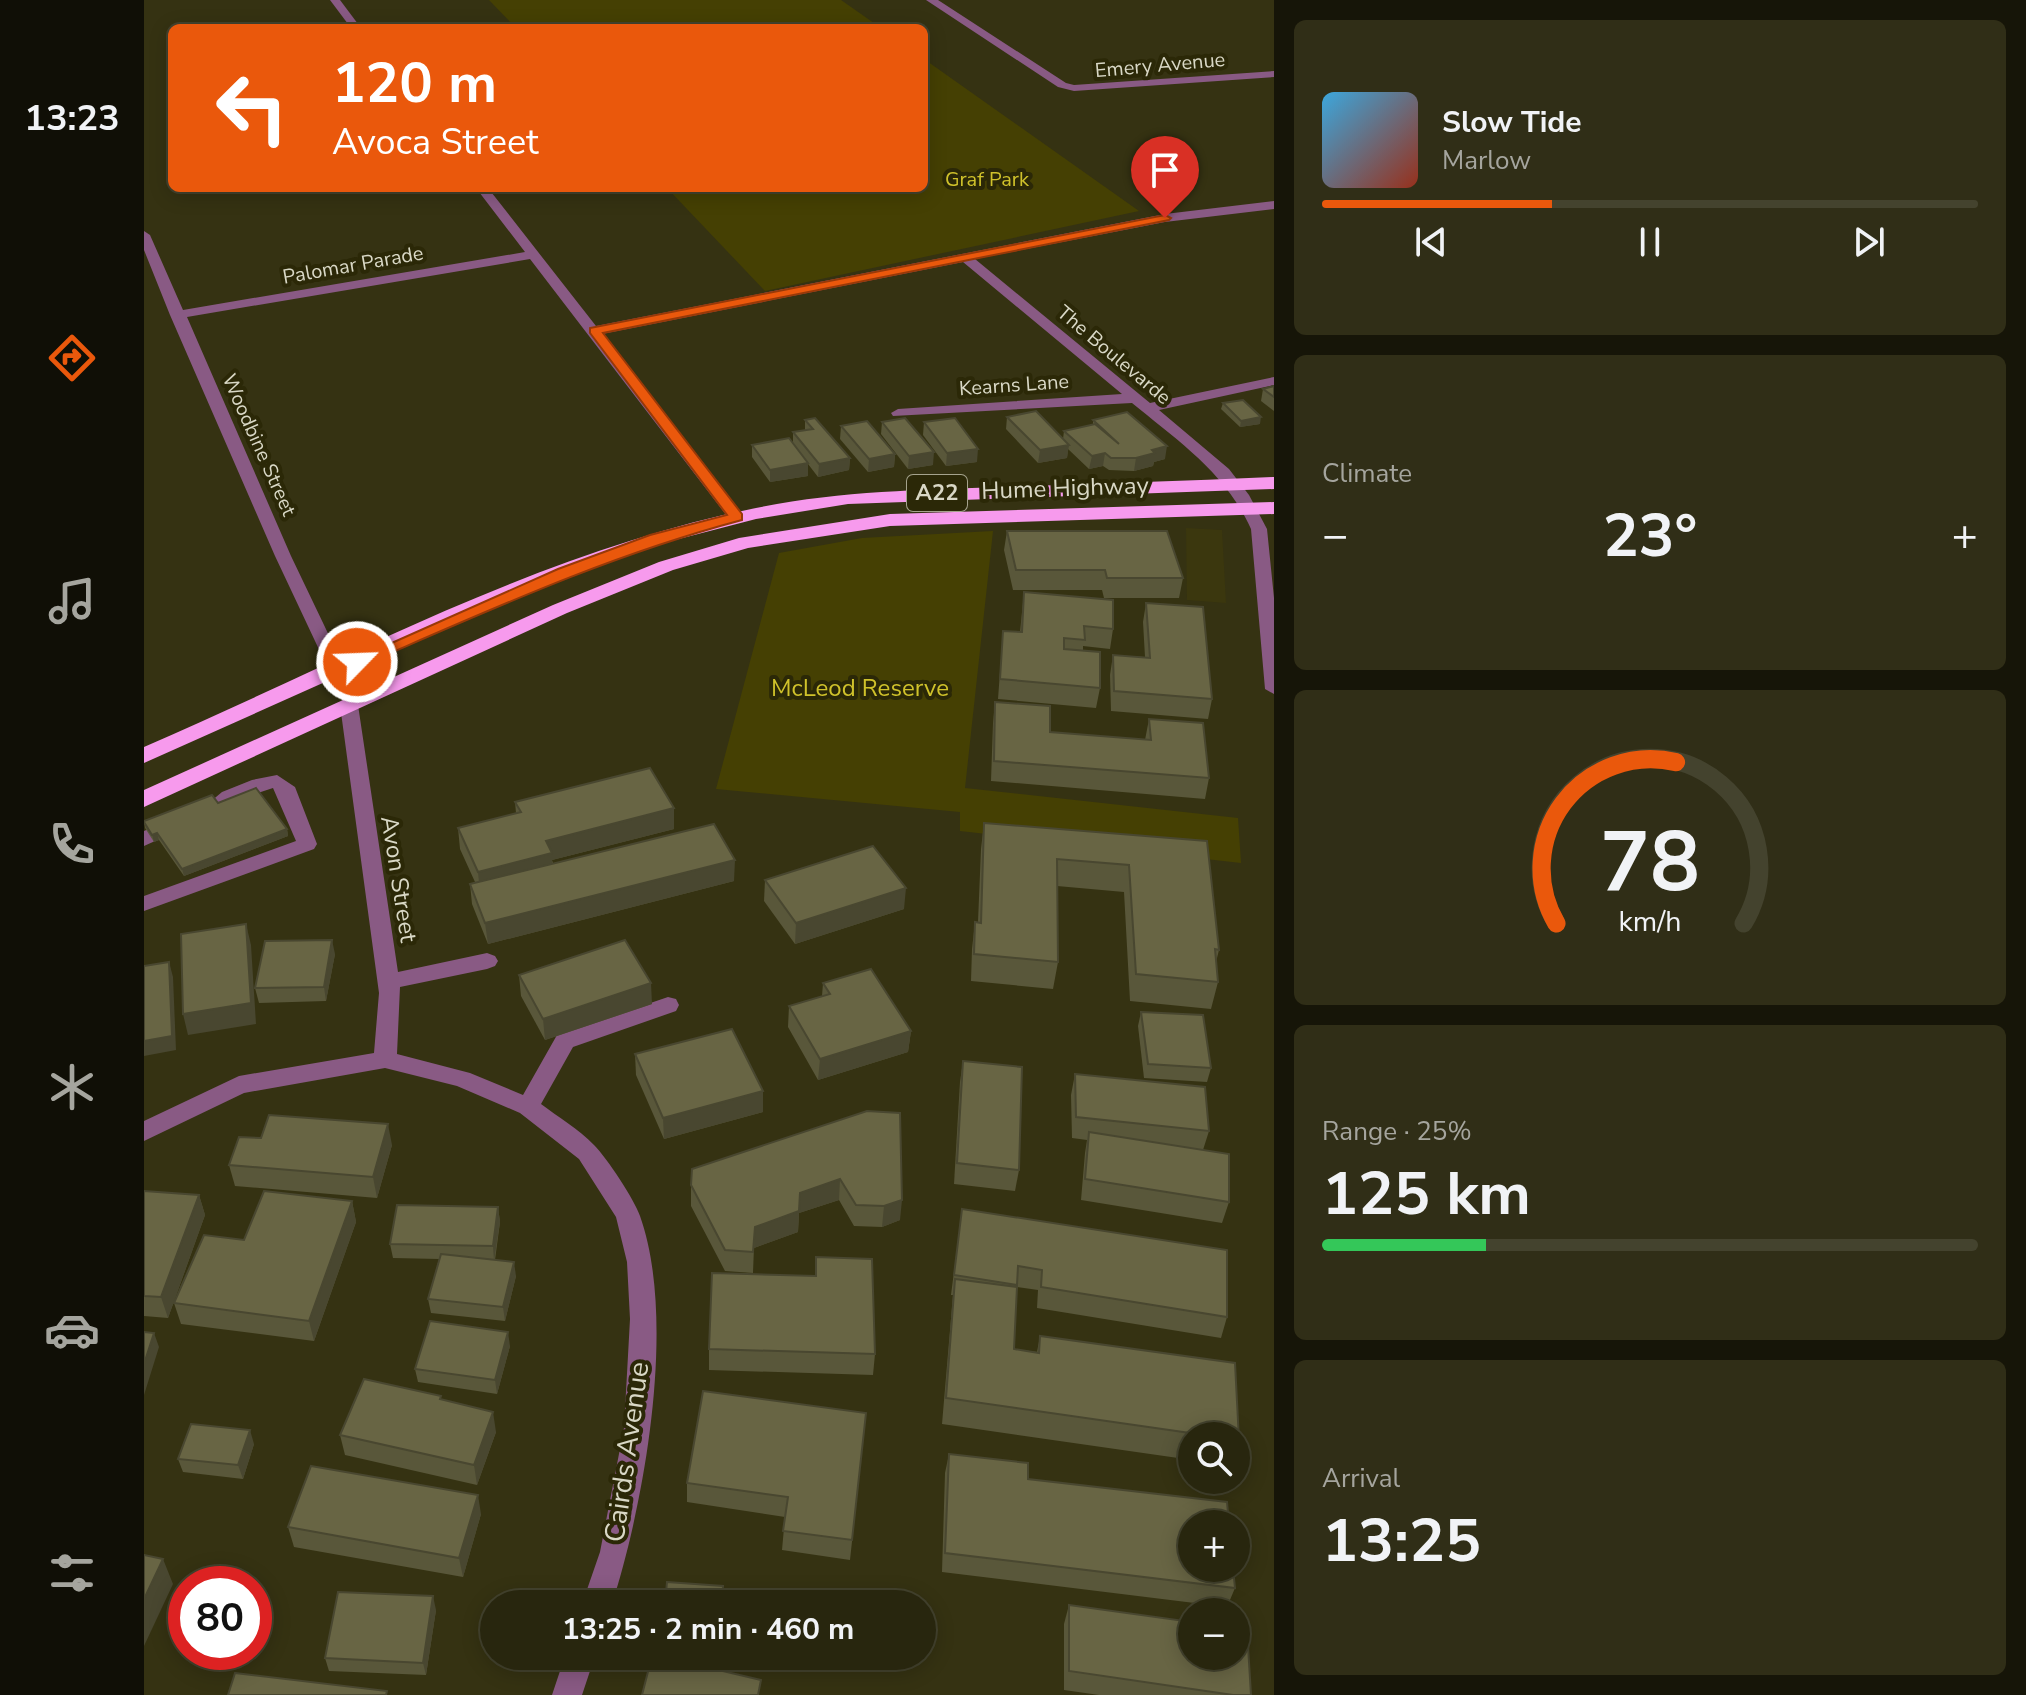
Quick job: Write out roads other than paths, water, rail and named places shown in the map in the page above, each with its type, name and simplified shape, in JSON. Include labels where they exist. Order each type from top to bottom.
[{"type":"highway","name":"Hume Highway","points":[[144,756],[524,587],[655,539],[736,517],[795,504],[862,497],[1274,483]]},
{"type":"highway","name":"Hume Highway","points":[[144,799],[613,588],[666,566],[746,542],[890,520],[1274,508]]},
{"type":"street","points":[[335,0],[353,24]]},
{"type":"street","name":"Emery Avenue","points":[[931,0],[1062,85],[1074,88],[1274,74]]},
{"type":"street","points":[[485,192],[736,517]]},
{"type":"street","points":[[594,331],[1165,218],[1274,205]]},
{"type":"street","name":"Woodbine Street","points":[[144,235],[147,251],[337,671]]},
{"type":"street","name":"Palomar Parade","points":[[177,315],[534,254]]},
{"type":"street","name":"The Boulevarde","points":[[967,259],[1217,465],[1234,484],[1251,509],[1259,529],[1274,689]]},
{"type":"street","name":"Kearns Lane","points":[[898,413],[1140,403],[1274,381]]},
{"type":"street","name":"Avon Street","points":[[349,705],[388,982],[385,1060]]},
{"type":"street","points":[[144,839],[217,806],[229,796],[259,784],[277,781],[285,787],[307,844],[144,904]]},
{"type":"street","points":[[388,982],[487,961]]},
{"type":"street","points":[[528,1107],[565,1041],[668,1005]]},
{"type":"street","points":[[144,1132],[239,1085],[385,1060]]},
{"type":"street","name":"Cairds Avenue","points":[[385,1060],[462,1079],[528,1107],[587,1152],[628,1215],[639,1262],[643,1319],[637,1428],[614,1552],[602,1590]]},
{"type":"street","points":[[567,1695],[575,1670]]},
{"type":"park label","name":"Graf Park","points":[[987,179]]},
{"type":"park label","name":"McLeod Reserve","points":[[860,688]]}]
